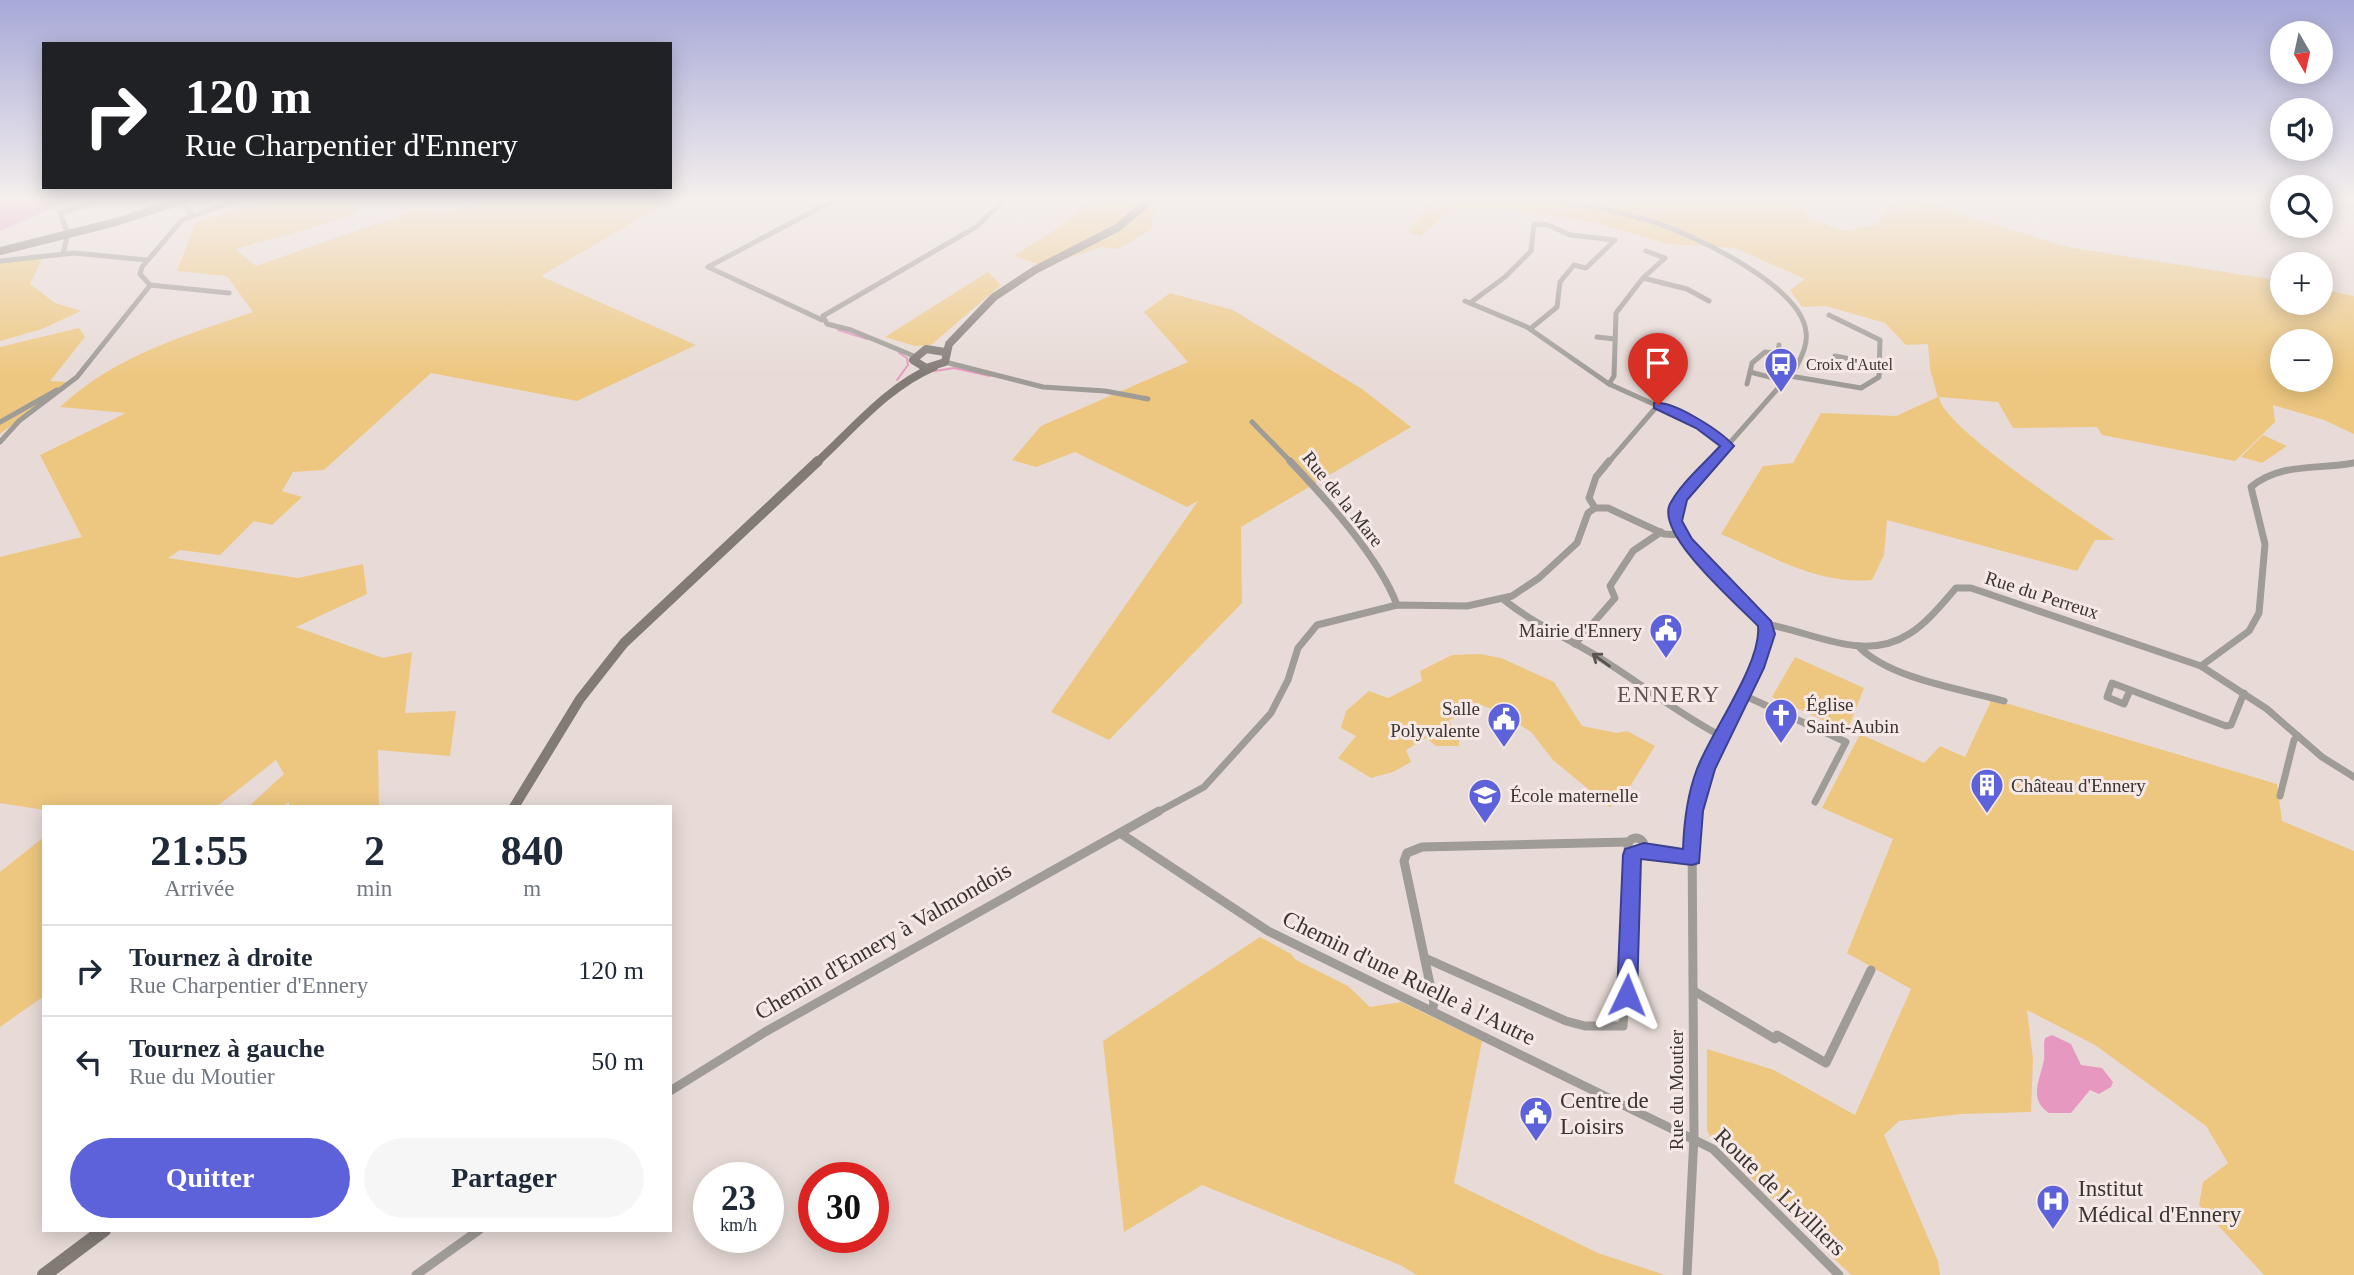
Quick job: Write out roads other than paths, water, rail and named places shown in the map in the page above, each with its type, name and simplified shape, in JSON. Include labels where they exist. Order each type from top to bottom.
[{"type":"main road","points":[[515,805],[580,699],[624,643],[876,407],[911,370],[916,357],[934,349],[1028,273],[1060,258]]},
{"type":"main road","points":[[945,352],[977,315]]},
{"type":"main road","points":[[876,407],[917,374],[945,362],[948,357],[945,352],[934,349]]},
{"type":"main road","points":[[916,357],[922,367],[934,367]]},
{"type":"main road","points":[[44,1275],[101,1232]]},
{"type":"street","points":[[0,261],[28,258]]},
{"type":"street","points":[[136,258],[148,260]]},
{"type":"street","points":[[150,258],[140,272],[150,285],[229,293]]},
{"type":"street","points":[[726,258],[708,267],[829,325],[901,349],[916,357]]},
{"type":"street","points":[[822,320],[828,312],[923,258]]},
{"type":"street","points":[[1524,258],[1506,276],[1467,302],[1530,329],[1609,384],[1700,425],[1727,446]]},
{"type":"street","points":[[1530,329],[1557,307],[1560,282],[1574,265],[1586,268],[1597,258]]},
{"type":"street","points":[[1609,384],[1614,376],[1616,313],[1643,278],[1664,258]]},
{"type":"street","points":[[1727,258],[1771,283],[1796,306],[1807,336],[1805,352],[1787,378],[1676,506],[1674,521],[1681,536],[1766,624]]},
{"type":"street","points":[[1643,278],[1687,289],[1709,301]]},
{"type":"street","points":[[0,442],[19,421],[75,379],[105,346],[150,285]]},
{"type":"street","points":[[1750,372],[1861,388],[1879,377],[1880,340],[1860,327],[1842,323],[1829,315]]},
{"type":"street","points":[[1597,337],[1615,340]]},
{"type":"street","points":[[1747,384],[1752,363],[1765,352],[1778,353],[1779,345]]},
{"type":"street","points":[[1835,356],[1881,365]]},
{"type":"street","points":[[945,362],[1043,387],[1105,391],[1148,399]]},
{"type":"street","points":[[0,422],[75,379]]},
{"type":"street","points":[[1595,508],[1589,498],[1592,482],[1658,405]]},
{"type":"street","name":"Rue de la Mare","points":[[1252,422],[1325,498],[1390,586],[1397,605]]},
{"type":"street","points":[[2354,463],[2279,471],[2264,476],[2251,487],[2265,538],[2259,613],[2249,631],[2202,666],[2244,693],[2354,777]]},
{"type":"street","points":[[1681,536],[1661,532],[1610,508],[1595,508],[1588,513],[1577,543],[1534,582],[1503,600],[1526,618],[1575,644],[1680,715],[1721,736]]},
{"type":"street","points":[[1575,644],[1615,598],[1610,586],[1633,551],[1661,532]]},
{"type":"street","name":"Rue du Perreux","points":[[1766,624],[1789,626],[1860,648],[1888,644],[1910,634],[1956,588],[1964,587],[2202,666]]},
{"type":"street","name":"Chemin d'Ennery à Valmondois","points":[[672,1090],[765,1032],[1119,833],[1193,795],[1217,776],[1278,702],[1298,648],[1309,631],[1328,622],[1397,605],[1466,606],[1503,600]]},
{"type":"street","name":"Rue du Moutier","points":[[1687,1275],[1694,1137],[1692,831],[1697,799],[1721,736],[1762,654],[1766,624]]},
{"type":"street","points":[[1860,648],[1863,654],[1888,667],[2004,701]]},
{"type":"street","points":[[2130,690],[2226,726],[2231,725],[2244,693]]},
{"type":"street","points":[[1741,694],[1846,742],[1815,802]]},
{"type":"street","points":[[2280,796],[2294,740],[2298,736]]},
{"type":"street","name":"Chemin d'une Ruelle à l'Autre","points":[[1119,833],[1261,927],[1694,1137]]},
{"type":"street","points":[[1432,1010],[1434,1003],[1405,869],[1407,853],[1422,847],[1627,842],[1638,839],[1645,845],[1644,850]]},
{"type":"street","points":[[1425,958],[1566,1021],[1619,1027],[1626,1023],[1633,852],[1627,842]]},
{"type":"street","points":[[1633,852],[1644,850],[1692,858]]},
{"type":"street","points":[[1694,991],[1775,1039],[1777,1035],[1826,1063],[1871,970]]},
{"type":"street","name":"Route de Livilliers","points":[[1694,1137],[1713,1149],[1839,1275]]},
{"type":"street","points":[[416,1275],[476,1232]]},
{"type":"waterway","points":[[838,330],[867,339]]},
{"type":"waterway","points":[[897,380],[908,365],[907,358],[899,353]]},
{"type":"waterway","points":[[935,371],[954,368],[990,376]]},
{"type":"place","name":"Croix d'Autel","points":[[1781,394]]},
{"type":"place","name":"Mairie d'Ennery","points":[[1666,660]]},
{"type":"place","name":"Église Saint-Aubin","points":[[1781,745]]},
{"type":"place","name":"Salle Polyvalente","points":[[1504,749]]},
{"type":"place","name":"Château d'Ennery","points":[[1987,815]]},
{"type":"place","name":"École maternelle","points":[[1485,825]]},
{"type":"place","name":"Centre de Loisirs","points":[[1536,1143]]},
{"type":"place","name":"Institut Médical d'Ennery","points":[[2053,1231]]},
{"type":"district","name":"ENNERY","points":[[1669,694]]}]
